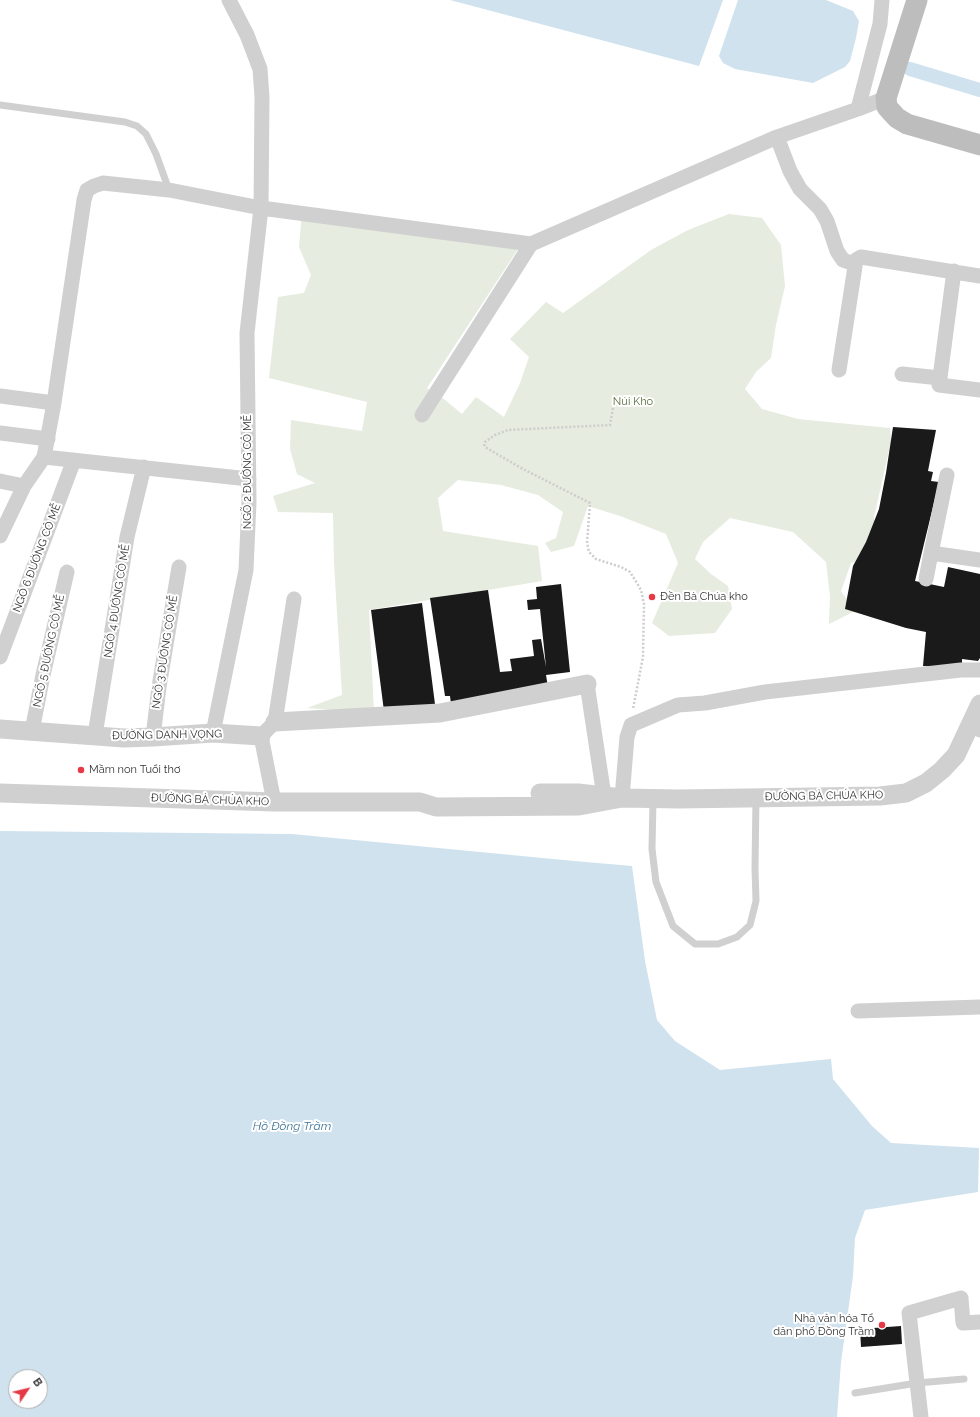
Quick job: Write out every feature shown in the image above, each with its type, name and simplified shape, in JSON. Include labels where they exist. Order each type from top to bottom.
[{"type":"main road","points":[[917,0],[886,98],[886,107],[897,118],[907,124],[980,144]]},
{"type":"street","name":"NGÕ 2 ĐƯỜNG CÔ MỄ","points":[[212,733],[246,570],[249,479],[247,333],[260,208],[262,97],[260,69],[248,35],[229,0]]},
{"type":"street","points":[[880,24],[882,0]]},
{"type":"street","points":[[858,110],[880,24],[889,0]]},
{"type":"street","points":[[0,536],[24,486],[44,457],[54,403],[83,207],[87,190],[94,186],[103,183],[169,190],[260,208],[531,244],[777,137],[858,110],[886,98]]},
{"type":"street","points":[[777,137],[790,171],[800,189],[820,209],[827,222],[837,251],[843,260],[854,264]]},
{"type":"street","points":[[422,415],[531,244]]},
{"type":"street","points":[[839,370],[854,264],[856,260],[861,257],[980,276]]},
{"type":"street","points":[[954,271],[940,385],[980,390]]},
{"type":"street","points":[[902,374],[940,378]]},
{"type":"street","points":[[0,396],[54,403]]},
{"type":"street","points":[[0,433],[48,439]]},
{"type":"street","points":[[44,457],[249,479]]},
{"type":"street","name":"NGÕ 6 ĐƯỜNG CÔ MỄ","points":[[0,657],[74,460]]},
{"type":"street","name":"NGÕ 4 ĐƯỜNG CÔ MỄ","points":[[95,735],[127,537],[144,467]]},
{"type":"street","points":[[926,579],[947,475]]},
{"type":"street","points":[[0,481],[24,486]]},
{"type":"street","points":[[931,553],[980,560]]},
{"type":"street","name":"NGÕ 3 ĐƯỜNG CÔ MỄ","points":[[153,738],[158,687],[179,567]]},
{"type":"street","name":"NGÕ 5 ĐƯỜNG CÔ MỄ","points":[[32,731],[43,675],[67,572]]},
{"type":"street","points":[[274,802],[261,736],[275,722],[294,599]]},
{"type":"street","points":[[622,798],[627,737],[631,725],[678,705],[705,703],[765,692],[961,670],[980,670]]},
{"type":"street","points":[[275,722],[440,713],[587,684],[604,796]]},
{"type":"street","points":[[979,705],[980,730]]},
{"type":"street","name":"ĐƯỜNG BÀ CHÚA KHO","points":[[420,802],[432,795],[578,793],[622,798],[679,799],[880,796],[906,793],[926,783],[942,770],[956,755],[979,705]]},
{"type":"street","name":"ĐƯỜNG DANH VỌNG","points":[[0,729],[124,738],[153,738],[212,733],[261,736]]},
{"type":"street","name":"ĐƯỜNG BÀ CHÚA KHO","points":[[0,793],[274,802],[420,802],[436,807],[579,806],[622,798]]},
{"type":"street","points":[[858,1011],[980,1007]]},
{"type":"street","points":[[921,1417],[909,1313],[961,1298],[963,1323],[980,1322]]},
{"type":"lane","points":[[0,105],[125,122],[137,126],[146,134],[156,154],[169,190]]},
{"type":"lane","points":[[653,799],[652,849],[656,882],[673,926],[695,944],[718,944],[737,937],[750,925],[756,901],[756,798]]},
{"type":"lane","points":[[855,1393],[917,1383],[964,1379]]},
{"type":"path","points":[[613,408],[610,425],[508,430],[495,435],[484,444],[485,447],[523,469],[590,503],[587,543],[589,552],[596,559],[621,567],[630,572],[641,590],[644,604],[643,657],[633,712]]},
{"type":"green space","name":"Núi Kho","points":[[302,212],[518,249],[427,388],[444,399],[462,414],[476,397],[504,417],[520,383],[529,357],[510,339],[546,302],[563,313],[651,250],[688,230],[729,214],[762,218],[781,245],[785,286],[776,325],[771,358],[756,372],[745,389],[762,409],[798,419],[890,428],[891,442],[874,517],[876,541],[868,559],[851,563],[841,591],[855,611],[829,624],[830,596],[826,562],[793,532],[730,518],[703,542],[695,559],[711,574],[728,586],[732,609],[715,633],[669,636],[652,623],[678,563],[666,534],[620,516],[588,506],[574,546],[551,552],[545,543],[556,538],[563,512],[538,495],[501,485],[458,480],[438,498],[443,531],[538,546],[542,581],[369,610],[374,713],[307,708],[342,695],[334,563],[333,513],[278,512],[273,496],[315,483],[297,474],[290,449],[291,420],[362,431],[367,402],[269,378],[278,297],[304,293],[311,275],[299,247]]},
{"type":"water","points":[[450,0],[723,0],[699,66]]},
{"type":"water","points":[[738,0],[826,0],[853,11],[859,21],[850,61],[845,67],[813,83],[735,69],[723,63],[719,56]]},
{"type":"water","name":"Hồ Đồng Trầm","points":[[0,831],[292,834],[632,866],[645,961],[657,1020],[675,1041],[720,1070],[831,1059],[833,1079],[872,1126],[891,1143],[979,1148],[978,1192],[865,1210],[855,1238],[853,1276],[841,1362],[837,1417],[0,1417]]},
{"type":"building","points":[[893,427],[936,430],[928,471],[933,472],[931,481],[939,482],[915,581],[944,587],[948,567],[980,574],[980,658],[978,661],[962,659],[962,668],[923,666],[926,632],[906,628],[845,609],[853,566],[866,542],[879,509]]},
{"type":"building","points":[[561,584],[570,672],[546,675],[548,687],[451,704],[450,696],[445,696],[430,598],[488,590],[500,672],[512,671],[510,659],[534,656],[532,640],[541,639],[546,667],[540,609],[528,610],[527,600],[537,599],[536,587]]},
{"type":"building","points":[[422,603],[436,712],[385,719],[371,610]]},
{"type":"building","points":[[901,1326],[902,1344],[861,1347],[860,1329]]},
{"type":"waterway","points":[[910,69],[980,90]]},
{"type":"place","name":"Đền Bà Chúa kho","points":[[652,597]]},
{"type":"place","name":"Mầm non Tuổi thơ","points":[[81,770]]},
{"type":"place","name":"Nhà văn hóa Tổ dân phố Đồng Trầm","points":[[882,1325]]}]
